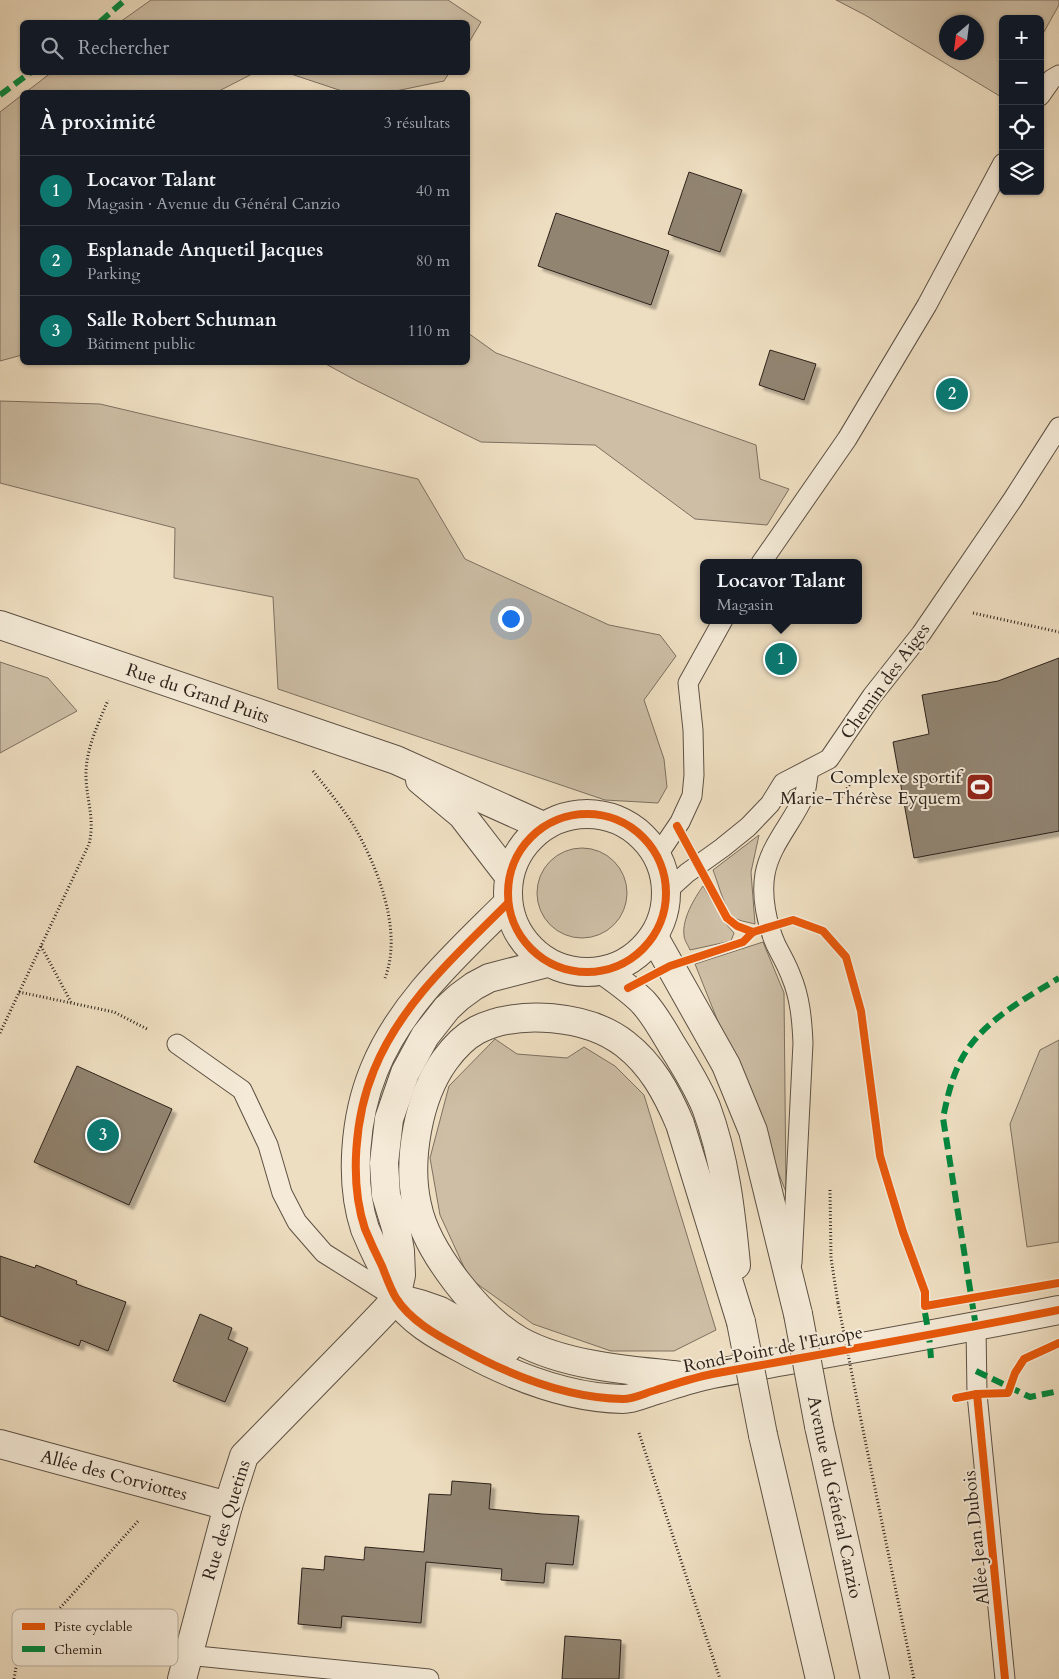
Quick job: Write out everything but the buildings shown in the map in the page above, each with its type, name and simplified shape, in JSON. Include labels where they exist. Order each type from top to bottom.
[{"type":"street","name":"Rue du Grand Puits","points":[[0,626],[396,760],[543,826]]},
{"type":"street","name":"Rue du Grand Puits","points":[[396,760],[462,815],[509,876]]},
{"type":"street","points":[[594,814],[620,820],[642,835],[658,856],[664,874],[666,892],[664,916],[654,937],[640,953],[623,964],[604,971],[584,973],[565,970],[547,963],[528,947],[514,927],[507,904],[509,876],[516,856],[528,840],[543,826],[567,816],[594,814]]},
{"type":"street","name":"Rond-Point de l'Europe","points":[[507,904],[451,961],[410,1008],[374,1069],[365,1095],[359,1123],[356,1156],[358,1197],[365,1227],[396,1298],[415,1319],[440,1337],[482,1360],[507,1371],[558,1389],[592,1397],[627,1399],[694,1377],[976,1327],[1059,1310]]},
{"type":"street","name":"Rond-Point de l'Europe","points":[[654,937],[726,1065],[753,1131],[798,1314]]},
{"type":"street","points":[[396,1298],[401,1275],[400,1250],[386,1194],[384,1163],[389,1118],[405,1073],[425,1036],[447,1008],[459,997],[489,978],[547,963]]},
{"type":"street","name":"Rond-Point de l'Europe","points":[[604,971],[628,988],[644,1003],[686,1069],[705,1106],[714,1132],[730,1205],[742,1322]]},
{"type":"street","name":"Rond-Point de l'Europe","points":[[591,1364],[564,1357],[522,1342],[489,1318],[444,1264],[423,1224],[417,1206],[413,1183],[414,1159],[421,1113],[428,1092],[445,1060],[464,1039],[486,1026],[518,1019],[537,1018],[581,1022],[623,1042],[649,1067],[659,1080],[680,1124],[742,1322]]},
{"type":"street","name":"Rond-Point de l'Europe","points":[[396,1298],[440,1311],[499,1345],[520,1354],[628,1370],[694,1377]]},
{"type":"street","name":"Rue des Quetins","points":[[184,1667],[228,1506],[244,1456],[396,1298]]},
{"type":"street","name":"Avenue du Général Canzio","points":[[798,1314],[819,1426],[875,1679]]},
{"type":"street","points":[[742,1322],[763,1435],[820,1679]]},
{"type":"street","name":"Allée des Corviottes","points":[[0,1444],[228,1506]]},
{"type":"lane","points":[[1044,91],[1052,80],[1059,75]]},
{"type":"lane","points":[[764,559],[847,439],[927,305],[999,170]]},
{"type":"lane","name":"Chemin des Aiges","points":[[666,892],[687,873],[748,827],[770,804],[784,784],[829,759],[872,696],[921,634],[1059,427]]},
{"type":"lane","points":[[658,856],[680,822],[692,796],[694,730],[688,682],[722,624]]},
{"type":"lane","points":[[791,1284],[802,1063],[802,1024],[792,977],[775,943],[766,912],[764,893],[765,874],[780,840],[804,795],[809,770]]},
{"type":"lane","points":[[177,1044],[242,1090],[268,1145],[282,1192],[297,1222],[324,1253],[396,1298]]},
{"type":"lane","name":"Allée Jean Dubois","points":[[976,1327],[977,1394],[1005,1679]]},
{"type":"lane","points":[[184,1667],[429,1679]]},
{"type":"path","points":[[972,613],[1059,632]]},
{"type":"path","points":[[0,1033],[89,844],[92,820],[86,779],[87,761],[94,737],[121,667]]},
{"type":"path","points":[[310,730],[306,752],[310,767],[353,825],[365,848],[380,885],[392,929],[392,949],[389,967],[384,980]]},
{"type":"path","points":[[834,806],[856,776]]},
{"type":"path","points":[[41,946],[72,1003]]},
{"type":"path","points":[[19,992],[114,1012],[177,1044]]},
{"type":"path","points":[[838,1304],[914,1679]]},
{"type":"path","points":[[627,1399],[720,1679]]},
{"type":"path","points":[[59,1609],[148,1509],[157,1487]]},
{"type":"path","points":[[14,1679],[16,1666]]},
{"type":"shaded area","points":[[151,0],[448,0],[481,22],[470,41],[470,20],[123,20]]},
{"type":"shaded area","points":[[836,0],[1059,0],[1059,5],[1044,32],[1044,15],[999,15],[999,96],[940,60],[984,60],[984,15],[939,15],[939,60],[865,15]]},
{"type":"shaded area","points":[[48,75],[250,75],[221,90],[29,90]]},
{"type":"shaded area","points":[[294,75],[448,75],[444,81],[401,90],[339,90]]},
{"type":"shaded area","points":[[20,97],[20,356],[0,361],[0,112]]},
{"type":"shaded area","points":[[470,334],[496,353],[756,445],[760,479],[789,489],[767,525],[695,519],[595,445],[481,442],[328,365],[470,365]]},
{"type":"shaded area","points":[[0,401],[100,404],[418,479],[465,559],[609,625],[660,635],[676,656],[644,700],[664,759],[667,787],[658,803],[605,800],[278,689],[273,597],[174,578],[175,528],[0,483]]},
{"type":"shaded area","points":[[0,662],[48,678],[77,711],[0,753]]},
{"type":"shaded area","points":[[759,835],[751,872],[755,924],[732,916],[724,901],[713,870]]},
{"type":"shaded area","points":[[582,848],[599,851],[614,861],[624,876],[627,893],[624,910],[614,925],[599,935],[582,938],[565,935],[550,925],[540,910],[537,893],[540,876],[550,861],[565,851]]},
{"type":"shaded area","points":[[703,886],[726,924],[734,933],[731,941],[690,950],[684,937],[685,922]]},
{"type":"shaded area","points":[[763,942],[784,993],[786,1192],[695,964]]},
{"type":"shaded area","points":[[495,1039],[517,1054],[567,1058],[584,1047],[615,1066],[644,1095],[716,1330],[674,1351],[611,1351],[533,1324],[469,1278],[440,1215],[430,1158],[449,1086]]},
{"type":"shaded area","points":[[1059,1040],[1059,1242],[1027,1247],[1010,1124],[1040,1050]]},
{"type":"marked path","points":[[102,20],[125,0]]},
{"type":"marked path","points":[[0,95],[27,75]]},
{"type":"marked path","points":[[976,1327],[943,1118],[954,1076],[968,1048],[990,1024],[1059,978]]},
{"type":"marked path","points":[[925,1313],[931,1358]]},
{"type":"marked path","points":[[976,1371],[1030,1397],[1059,1391]]},
{"type":"cycle path","points":[[595,814],[610,817],[624,823],[643,837],[653,849],[663,870],[666,893],[663,916],[653,937],[643,949],[631,959],[610,969],[595,972],[579,972],[564,969],[543,959],[521,937],[509,908],[508,885],[511,870],[521,849],[543,827],[572,815],[595,814]]},
{"type":"cycle path","points":[[677,826],[727,918],[737,926],[753,932]]},
{"type":"cycle path","points":[[507,904],[432,980],[399,1023],[385,1046],[374,1070],[362,1107],[356,1149],[356,1170],[360,1210],[365,1229],[396,1298],[424,1326],[478,1357],[538,1383],[601,1398],[627,1399],[712,1374],[1059,1310]]},
{"type":"cycle path","points":[[628,988],[670,966],[743,942],[753,932],[793,920],[823,931],[846,957],[861,1011],[880,1156],[903,1232],[925,1292],[925,1306],[1059,1283]]},
{"type":"cycle path","points":[[956,1398],[977,1394],[1008,1393],[1015,1373],[1024,1359],[1059,1343]]},
{"type":"cycle path","points":[[977,1394],[1005,1679]]},
{"type":"place","name":"Esplanade Anquetil Jacques","points":[[952,394]]},
{"type":"place","name":"Locavor Talant","points":[[781,659]]},
{"type":"place","name":"Complexe sportif Marie-Thérèse Eyquem","points":[[980,787]]},
{"type":"place","name":"Salle Robert Schuman","points":[[103,1135]]}]
